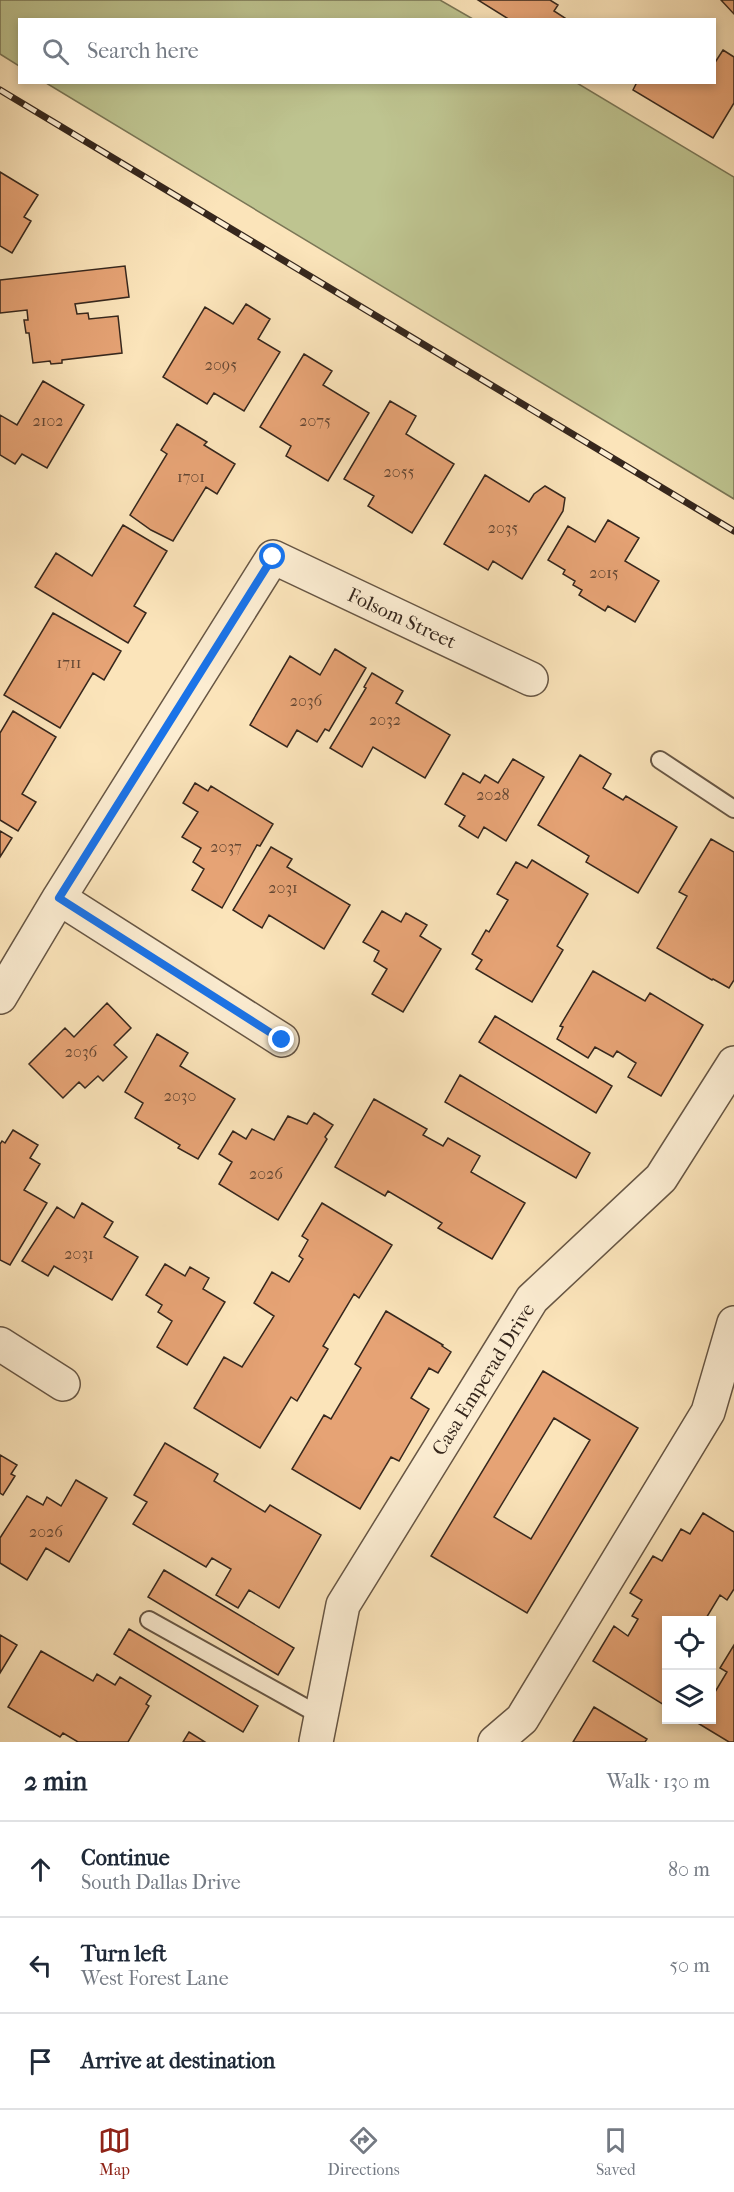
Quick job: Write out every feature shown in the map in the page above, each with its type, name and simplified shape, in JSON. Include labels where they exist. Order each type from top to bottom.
[{"type":"street","name":"Folsom Street","points":[[59,898],[273,557],[531,679]]},
{"type":"street","points":[[0,997],[59,898],[282,1040]]},
{"type":"street","name":"Casa Emperad Drive","points":[[318,1729],[343,1605],[532,1299],[661,1178],[734,1063]]},
{"type":"street","points":[[495,1742],[522,1719],[708,1412],[734,1323]]},
{"type":"street","points":[[0,1344],[63,1384]]},
{"type":"lane","points":[[660,760],[734,809]]},
{"type":"lane","points":[[150,1620],[318,1729]]},
{"type":"green space","points":[[0,0],[440,0],[471,18],[18,18],[18,65],[0,54]]},
{"type":"green space","points":[[48,84],[579,84],[734,177],[734,499]]},
{"type":"building","points":[[478,0],[550,0],[558,5],[554,11],[565,18],[507,18]]},
{"type":"building","points":[[721,0],[734,0],[734,14]]},
{"type":"building","points":[[723,50],[734,57],[734,103],[713,138],[633,90],[636,84],[716,84],[716,61]]},
{"type":"building","points":[[0,172],[38,195],[24,217],[31,221],[12,253],[0,246]]},
{"type":"building","points":[[125,266],[129,297],[75,304],[77,314],[88,313],[89,319],[118,316],[122,353],[62,360],[62,363],[51,364],[50,361],[33,363],[29,333],[26,333],[24,320],[28,320],[27,310],[0,313],[0,280]]},
{"type":"building","points":[[246,304],[270,319],[258,339],[280,352],[244,411],[214,393],[207,404],[163,377],[205,307],[233,324]]},
{"type":"building","points":[[304,354],[332,371],[323,385],[369,413],[328,481],[286,456],[291,446],[260,427]]},
{"type":"building","points":[[43,381],[84,405],[47,468],[22,454],[15,464],[0,455],[0,415],[17,425]]},
{"type":"building","points":[[390,401],[416,416],[406,434],[454,464],[412,533],[368,506],[374,496],[344,479]]},
{"type":"building","points":[[177,424],[207,442],[204,445],[235,464],[217,494],[206,487],[173,541],[151,530],[130,515],[167,454],[161,450]]},
{"type":"building","points":[[485,475],[529,502],[534,494],[545,486],[565,498],[563,511],[522,579],[493,561],[488,570],[444,544]]},
{"type":"building","points":[[608,520],[639,538],[625,561],[659,581],[635,622],[608,606],[605,611],[579,595],[582,590],[573,585],[575,581],[563,574],[565,570],[548,560],[568,526],[595,542]]},
{"type":"building","points":[[123,525],[167,551],[134,606],[146,613],[128,643],[35,587],[56,553],[92,576]]},
{"type":"building","points":[[53,613],[121,651],[104,680],[93,673],[60,728],[4,695]]},
{"type":"building","points":[[335,649],[366,668],[329,731],[325,729],[317,742],[297,730],[287,747],[250,725],[290,656],[320,675]]},
{"type":"building","points":[[372,673],[403,691],[396,703],[450,735],[425,778],[373,747],[362,767],[330,748],[366,688],[364,687]]},
{"type":"building","points":[[13,711],[56,737],[22,794],[36,802],[18,831],[0,820],[0,733]]},
{"type":"building","points":[[580,755],[611,774],[603,788],[623,800],[626,796],[677,827],[638,893],[586,862],[589,856],[538,825]]},
{"type":"building","points":[[513,759],[544,777],[506,841],[484,827],[478,838],[459,826],[465,816],[445,804],[463,773],[480,783],[485,775],[498,783]]},
{"type":"building","points":[[195,783],[208,791],[211,786],[273,824],[260,846],[257,845],[222,908],[192,890],[204,869],[193,862],[201,848],[182,837],[198,812],[183,803]]},
{"type":"building","points":[[0,831],[12,838],[0,857]]},
{"type":"building","points":[[711,839],[734,852],[734,980],[729,988],[657,948],[687,896],[679,892]]},
{"type":"building","points":[[271,847],[292,859],[287,867],[350,905],[324,949],[269,915],[262,928],[233,910]]},
{"type":"building","points":[[532,860],[588,894],[557,946],[563,950],[532,1002],[476,969],[482,960],[472,954],[486,930],[489,932],[508,900],[497,894],[516,862],[527,868]]},
{"type":"building","points":[[382,911],[401,922],[406,913],[427,925],[420,936],[441,949],[403,1012],[372,994],[387,969],[374,961],[379,951],[363,942]]},
{"type":"building","points":[[593,971],[645,1001],[650,993],[703,1025],[661,1096],[628,1077],[636,1063],[617,1051],[613,1057],[595,1047],[588,1058],[557,1039],[563,1027],[560,1026]]},
{"type":"building","points":[[107,1003],[131,1028],[114,1045],[127,1057],[103,1081],[98,1076],[85,1088],[79,1082],[63,1098],[29,1064],[65,1028],[74,1037]]},
{"type":"building","points":[[495,1016],[612,1086],[596,1113],[479,1042]]},
{"type":"building","points":[[157,1034],[188,1053],[180,1066],[235,1099],[198,1159],[178,1148],[180,1145],[135,1118],[143,1103],[125,1092]]},
{"type":"building","points":[[460,1075],[590,1153],[576,1178],[445,1102]]},
{"type":"building","points":[[374,1099],[427,1129],[423,1135],[443,1146],[448,1138],[480,1156],[471,1172],[525,1203],[492,1259],[438,1228],[442,1223],[388,1191],[385,1196],[335,1167]]},
{"type":"building","points":[[314,1113],[333,1125],[325,1137],[327,1139],[278,1220],[219,1184],[232,1162],[219,1154],[233,1131],[246,1139],[252,1129],[274,1140],[288,1116],[307,1124]]},
{"type":"building","points":[[13,1130],[38,1145],[30,1158],[40,1164],[24,1190],[47,1203],[10,1265],[0,1260],[0,1144],[2,1141],[5,1143]]},
{"type":"building","points":[[82,1203],[113,1222],[104,1237],[138,1257],[112,1300],[54,1266],[48,1276],[22,1261],[57,1207],[74,1218]]},
{"type":"building","points":[[322,1203],[392,1245],[359,1298],[354,1294],[323,1346],[328,1349],[297,1401],[291,1397],[260,1448],[194,1408],[224,1357],[242,1367],[274,1316],[254,1303],[272,1272],[289,1282],[303,1259],[299,1256],[308,1240],[302,1236]]},
{"type":"building","points":[[165,1264],[185,1276],[190,1267],[209,1278],[203,1289],[225,1302],[187,1365],[157,1347],[172,1321],[158,1312],[162,1305],[146,1295]]},
{"type":"building","points":[[386,1311],[451,1352],[438,1373],[429,1368],[411,1398],[429,1409],[399,1461],[391,1457],[360,1509],[292,1469],[324,1415],[331,1419],[361,1368],[355,1364]]},
{"type":"building","points":[[543,1371],[638,1428],[527,1613],[431,1556]],"holes":[[[554,1418],[590,1440],[531,1539],[494,1517]]]},
{"type":"building","points":[[165,1443],[218,1474],[214,1481],[265,1512],[270,1505],[321,1535],[279,1608],[249,1590],[238,1608],[216,1595],[231,1569],[212,1558],[206,1567],[133,1524],[147,1502],[134,1495]]},
{"type":"building","points":[[0,1455],[17,1465],[11,1474],[15,1476],[3,1495],[0,1493]]},
{"type":"building","points":[[76,1480],[107,1498],[69,1562],[46,1548],[27,1580],[0,1563],[0,1538],[27,1496],[43,1505],[47,1497],[61,1506]]},
{"type":"building","points":[[703,1513],[734,1532],[734,1589],[727,1600],[720,1595],[707,1616],[662,1616],[662,1704],[593,1661],[614,1626],[628,1636],[638,1619],[632,1616],[642,1600],[630,1593],[653,1556],[662,1561],[681,1529],[690,1534]]},
{"type":"building","points":[[164,1570],[294,1648],[278,1675],[148,1597]]},
{"type":"building","points":[[129,1629],[258,1706],[243,1732],[114,1654]]},
{"type":"building","points":[[0,1635],[17,1645],[0,1673]]},
{"type":"building","points":[[734,1645],[734,1742],[729,1742],[699,1724],[716,1724],[716,1690],[727,1672],[720,1668]]},
{"type":"building","points":[[41,1651],[93,1681],[97,1674],[115,1685],[120,1677],[151,1696],[146,1704],[149,1706],[128,1742],[78,1742],[63,1733],[60,1737],[8,1707]]},
{"type":"building","points":[[594,1707],[647,1739],[645,1742],[573,1742]]},
{"type":"building","points":[[189,1732],[205,1742],[183,1742]]},
{"type":"railway","points":[[0,90],[734,531]]},
{"type":"route","points":[[273,557],[59,898],[282,1040]]}]
